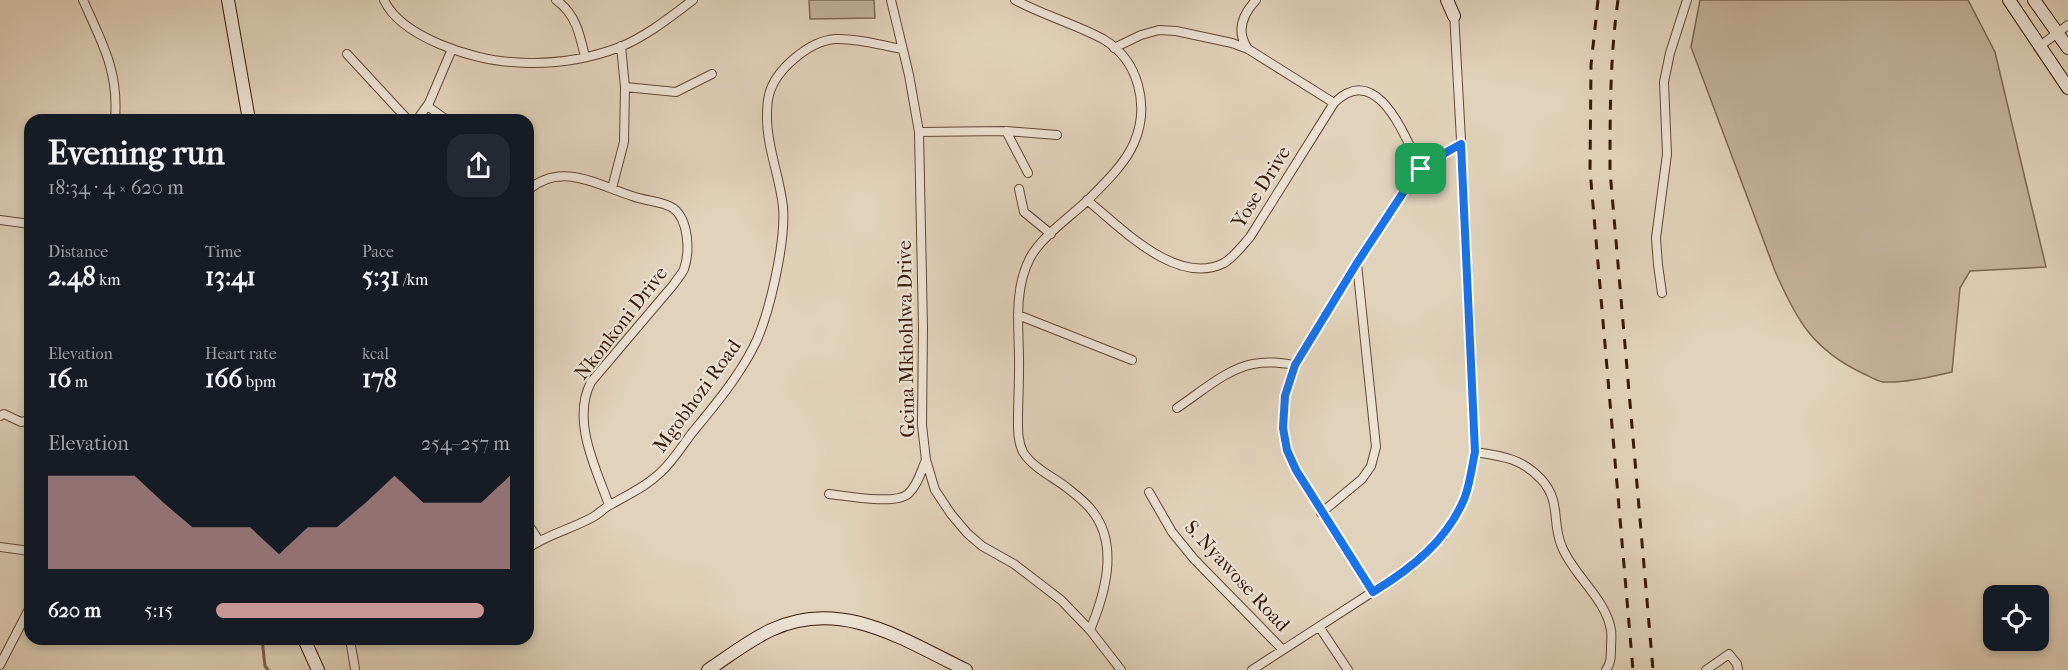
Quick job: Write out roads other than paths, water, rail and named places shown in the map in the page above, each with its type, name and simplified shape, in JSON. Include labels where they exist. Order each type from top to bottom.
[{"type":"street","points":[[83,0],[111,65],[116,92],[115,114]]},
{"type":"street","points":[[228,0],[248,114]]},
{"type":"street","points":[[384,0],[405,25],[418,34],[452,49],[508,62],[533,63],[585,57],[621,46],[653,29],[693,0]]},
{"type":"street","points":[[556,0],[569,12],[575,22],[585,57]]},
{"type":"street","name":"Gcina Mkhohlwa Drive","points":[[891,0],[920,132],[922,425],[926,460],[935,490],[967,533],[982,546],[1034,578],[1061,600],[1090,630],[1121,670]]},
{"type":"street","points":[[1015,0],[1104,40],[1123,55],[1135,73],[1141,96],[1141,114],[1134,143],[1119,166],[1032,255],[1026,268],[1019,297],[1019,440],[1023,451],[1034,463],[1082,500],[1093,512],[1102,528],[1107,570],[1104,592],[1090,630]]},
{"type":"street","points":[[1248,49],[1241,38],[1241,28],[1244,17],[1256,0]]},
{"type":"street","points":[[1447,0],[1454,16]]},
{"type":"street","points":[[1252,670],[1411,567],[1442,537],[1466,495],[1475,452],[1453,0]]},
{"type":"street","points":[[1662,293],[1656,238],[1667,154],[1664,82],[1670,53],[1687,0]]},
{"type":"street","points":[[2009,0],[2068,88]]},
{"type":"street","points":[[2034,0],[2068,48]]},
{"type":"street","points":[[2040,46],[2068,25]]},
{"type":"street","points":[[1114,48],[1141,35],[1159,30],[1176,32],[1232,43],[1248,49],[1334,103],[1351,91],[1372,92],[1390,111],[1421,169]]},
{"type":"street","name":"Mgobhozi Road","points":[[534,544],[593,517],[663,471],[715,405],[754,347],[772,287],[782,234],[783,208],[767,118],[769,95],[793,59],[806,49],[834,39],[850,39],[902,49]]},
{"type":"street","points":[[612,188],[624,142],[625,87],[621,46]]},
{"type":"street","points":[[421,114],[452,49]]},
{"type":"street","points":[[347,54],[402,114]]},
{"type":"street","points":[[625,87],[675,92],[712,74]]},
{"type":"street","name":"Yose Drive","points":[[1087,200],[1161,258],[1199,269],[1224,263],[1250,237],[1334,103]]},
{"type":"street","points":[[427,106],[438,114]]},
{"type":"street","points":[[920,132],[1006,131],[1057,135]]},
{"type":"street","points":[[1006,131],[1028,173]]},
{"type":"street","points":[[1373,592],[1321,513],[1287,450],[1283,428],[1285,396],[1295,365],[1400,196],[1421,169],[1461,144]]},
{"type":"street","name":"Nkonkoni Drive","points":[[534,187],[552,177],[568,176],[672,207],[684,224],[688,249],[684,268],[674,284],[596,375],[585,397],[583,412],[585,430],[609,505]]},
{"type":"street","points":[[1019,189],[1024,212],[1051,234]]},
{"type":"street","points":[[0,220],[24,223]]},
{"type":"street","points":[[1321,513],[1362,479],[1371,466],[1376,447],[1357,263]]},
{"type":"street","points":[[1018,315],[1132,360]]},
{"type":"street","points":[[1177,408],[1229,373],[1251,364],[1271,362],[1295,365]]},
{"type":"street","points":[[2,413],[24,421]]},
{"type":"street","points":[[1475,452],[1508,457],[1527,466],[1542,480],[1552,494],[1562,547],[1605,612],[1611,629],[1611,658],[1608,669]]},
{"type":"street","points":[[829,494],[875,499],[902,498],[910,493],[917,483],[926,460]]},
{"type":"street","name":"S. Nyawose Road","points":[[1149,492],[1172,532],[1194,559],[1283,650]]},
{"type":"street","points":[[534,534],[538,541]]},
{"type":"street","points":[[0,547],[24,550]]},
{"type":"street","points":[[708,670],[747,643],[772,630],[798,621],[823,618],[852,620],[878,627],[966,670]]},
{"type":"street","points":[[0,665],[24,619]]},
{"type":"street","points":[[1320,628],[1348,670]]},
{"type":"street","points":[[307,645],[318,670]]},
{"type":"street","points":[[351,645],[355,669]]},
{"type":"street","points":[[1706,670],[1729,654],[1737,664],[1738,670]]},
{"type":"waterway","points":[[263,645],[265,666],[268,670]]},
{"type":"railway","points":[[1598,0],[1591,65],[1590,170],[1633,670]]},
{"type":"railway","points":[[1618,0],[1612,64],[1610,171],[1653,670]]}]
